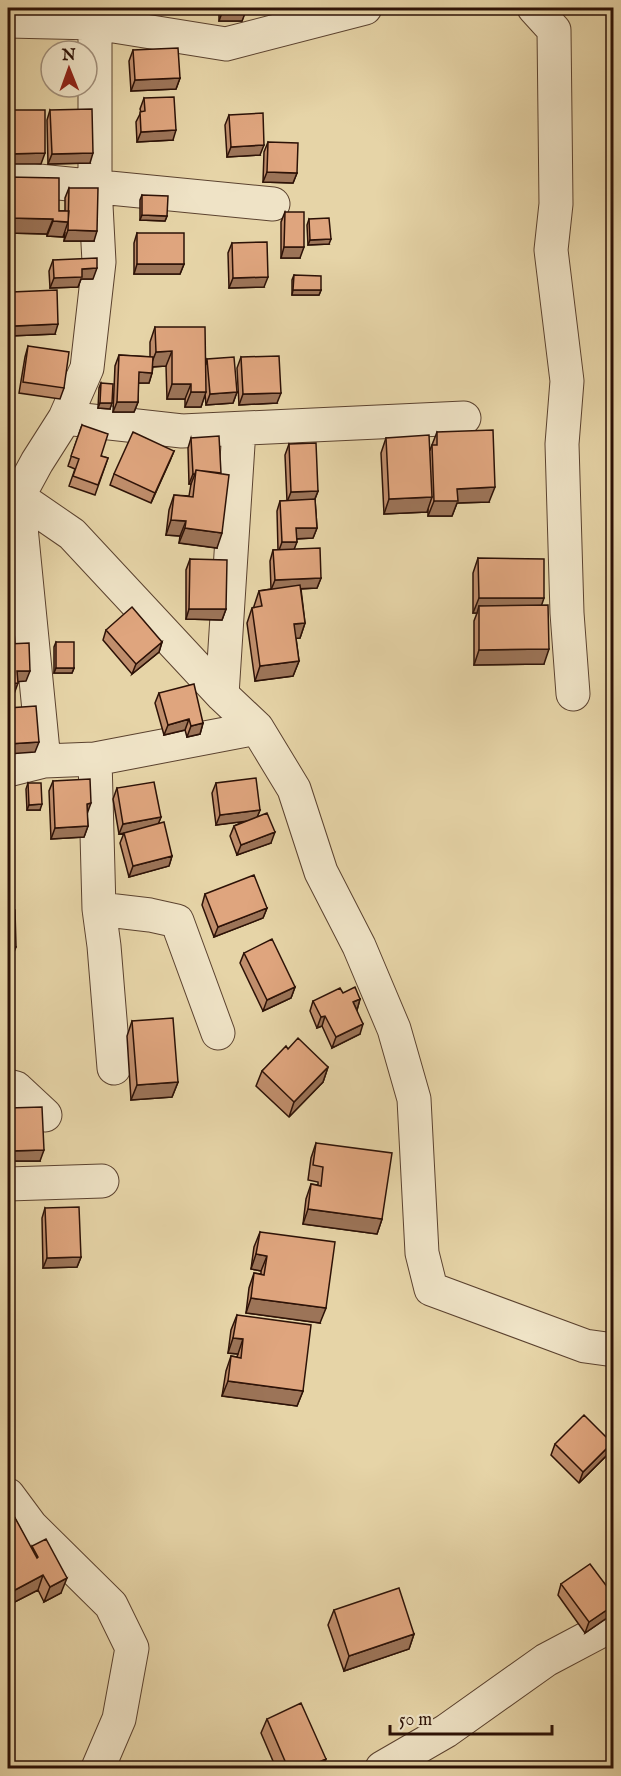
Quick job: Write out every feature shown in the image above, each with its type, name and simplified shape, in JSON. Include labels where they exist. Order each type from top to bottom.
[{"type":"street","points":[[8,21],[95,15],[226,44],[365,8]]},
{"type":"street","points":[[534,8],[554,30],[556,204],[550,250],[567,381],[562,444],[567,613],[573,693]]},
{"type":"street","points":[[44,761],[13,494],[65,418],[87,368],[99,262],[95,186],[95,15]]},
{"type":"street","points":[[8,178],[273,204]]},
{"type":"street","points":[[65,418],[182,431],[464,418]]},
{"type":"street","points":[[222,695],[239,429]]},
{"type":"street","points":[[13,494],[72,534],[222,695],[257,728],[294,789],[321,872],[359,946],[394,1029],[414,1099],[422,1254],[431,1289],[585,1346],[614,1350]]},
{"type":"street","points":[[8,770],[44,761],[95,759],[257,728]]},
{"type":"street","points":[[95,759],[99,909],[114,1068]]},
{"type":"street","points":[[99,909],[150,915],[177,921],[218,1033]]},
{"type":"street","points":[[8,1086],[16,1088],[45,1115]]},
{"type":"street","points":[[8,1184],[102,1181]]},
{"type":"street","points":[[8,1495],[31,1526],[111,1605],[132,1648],[119,1719],[98,1768]]},
{"type":"street","points":[[382,1768],[446,1731],[546,1660],[614,1624]]},
{"type":"building","points":[[223,8],[246,8],[246,11],[223,10]]},
{"type":"building","points":[[178,48],[180,78],[135,80],[133,50]]},
{"type":"building","points":[[174,97],[176,130],[141,132],[140,112],[145,111],[144,98]]},
{"type":"building","points":[[92,109],[93,153],[52,154],[50,110]]},
{"type":"building","points":[[8,110],[45,110],[45,153],[8,154]]},
{"type":"building","points":[[263,113],[264,145],[231,147],[229,115]]},
{"type":"building","points":[[268,142],[298,143],[297,173],[267,172]]},
{"type":"building","points":[[8,177],[59,178],[59,211],[69,211],[68,222],[53,221],[53,219],[8,218]]},
{"type":"building","points":[[69,188],[98,188],[97,231],[68,230]]},
{"type":"building","points":[[142,195],[168,196],[167,216],[142,215]]},
{"type":"building","points":[[285,212],[304,212],[304,247],[284,247]]},
{"type":"building","points":[[329,218],[331,239],[310,240],[309,219]]},
{"type":"building","points":[[137,233],[184,233],[184,264],[137,264]]},
{"type":"building","points":[[267,242],[268,277],[233,278],[232,243]]},
{"type":"building","points":[[97,258],[97,268],[82,269],[82,277],[54,278],[53,260]]},
{"type":"building","points":[[294,275],[321,276],[321,290],[293,290]]},
{"type":"building","points":[[57,290],[58,324],[14,326],[12,292]]},
{"type":"building","points":[[155,327],[205,327],[206,392],[191,392],[191,384],[172,384],[172,351],[156,352]]},
{"type":"building","points":[[28,346],[69,352],[64,388],[23,382]]},
{"type":"building","points":[[119,355],[153,357],[152,373],[139,372],[138,402],[117,402]]},
{"type":"building","points":[[279,356],[281,393],[243,394],[241,357]]},
{"type":"building","points":[[234,357],[237,392],[210,394],[207,359]]},
{"type":"building","points":[[101,383],[113,384],[112,403],[100,403]]},
{"type":"building","points":[[82,425],[108,434],[101,456],[108,458],[98,485],[73,476],[79,459],[71,456]]},
{"type":"building","points":[[493,430],[495,487],[457,489],[458,501],[434,501],[432,445],[437,445],[437,432]]},
{"type":"building","points":[[133,432],[174,451],[155,493],[114,474]]},
{"type":"building","points":[[429,435],[432,497],[389,499],[386,438]]},
{"type":"building","points":[[219,436],[221,473],[196,470],[193,474],[191,438]]},
{"type":"building","points":[[316,443],[318,491],[291,492],[289,444]]},
{"type":"building","points":[[196,470],[229,475],[222,533],[185,528],[186,521],[171,520],[174,495],[193,497]]},
{"type":"building","points":[[315,499],[317,528],[296,528],[297,542],[282,542],[280,501]]},
{"type":"building","points":[[8,527],[13,529],[8,550]]},
{"type":"building","points":[[320,548],[321,578],[275,580],[273,550]]},
{"type":"building","points":[[478,558],[544,559],[544,598],[479,598]]},
{"type":"building","points":[[190,559],[227,560],[226,609],[189,609]]},
{"type":"building","points":[[300,585],[305,623],[294,624],[299,661],[260,666],[252,608],[262,606],[259,591]]},
{"type":"building","points":[[548,605],[549,649],[479,650],[479,606]]},
{"type":"building","points":[[132,607],[162,642],[136,664],[106,630]]},
{"type":"building","points":[[56,642],[74,642],[74,668],[56,668]]},
{"type":"building","points":[[29,643],[30,671],[17,671],[18,683],[8,684],[8,644]]},
{"type":"building","points":[[194,684],[203,723],[191,726],[189,719],[168,725],[159,693]]},
{"type":"building","points":[[36,706],[39,742],[8,744],[8,708]]},
{"type":"building","points":[[256,778],[260,810],[220,815],[216,783]]},
{"type":"building","points":[[90,779],[91,803],[87,804],[88,826],[55,828],[53,781]]},
{"type":"building","points":[[154,782],[161,817],[123,824],[117,788]]},
{"type":"building","points":[[28,783],[41,783],[42,804],[29,805]]},
{"type":"building","points":[[267,813],[275,832],[241,845],[234,826]]},
{"type":"building","points":[[164,822],[172,856],[133,866],[124,833]]},
{"type":"building","points":[[8,856],[10,856],[13,895],[8,896]]},
{"type":"building","points":[[254,875],[267,908],[218,927],[205,894]]},
{"type":"building","points":[[8,910],[15,910],[16,947],[8,947]]},
{"type":"building","points":[[272,939],[295,987],[267,1000],[244,953]]},
{"type":"building","points":[[355,987],[360,999],[353,1002],[363,1024],[336,1037],[325,1016],[321,1017],[313,1001],[340,988],[343,993]]},
{"type":"building","points":[[173,1018],[178,1082],[137,1085],[132,1021]]},
{"type":"building","points":[[298,1038],[328,1067],[294,1102],[262,1071],[286,1046],[288,1049]]},
{"type":"building","points":[[42,1107],[44,1150],[10,1151],[9,1108]]},
{"type":"building","points":[[316,1143],[392,1153],[382,1219],[308,1209],[311,1184],[321,1186],[323,1167],[313,1165]]},
{"type":"building","points":[[79,1207],[81,1257],[47,1258],[45,1208]]},
{"type":"building","points":[[260,1232],[335,1242],[326,1308],[251,1298],[254,1273],[264,1275],[267,1256],[256,1254]]},
{"type":"building","points":[[237,1315],[311,1325],[303,1391],[228,1381],[231,1356],[241,1358],[243,1339],[233,1338]]},
{"type":"building","points":[[584,1415],[612,1443],[583,1472],[555,1444]]},
{"type":"building","points":[[8,1505],[37,1558],[32,1546],[46,1539],[67,1578],[50,1587],[43,1575],[15,1590],[8,1576]]},
{"type":"building","points":[[590,1564],[614,1596],[614,1605],[589,1622],[561,1584]]},
{"type":"building","points":[[399,1588],[414,1634],[349,1656],[334,1610]]},
{"type":"building","points":[[301,1703],[326,1759],[305,1768],[288,1768],[267,1719]]}]
